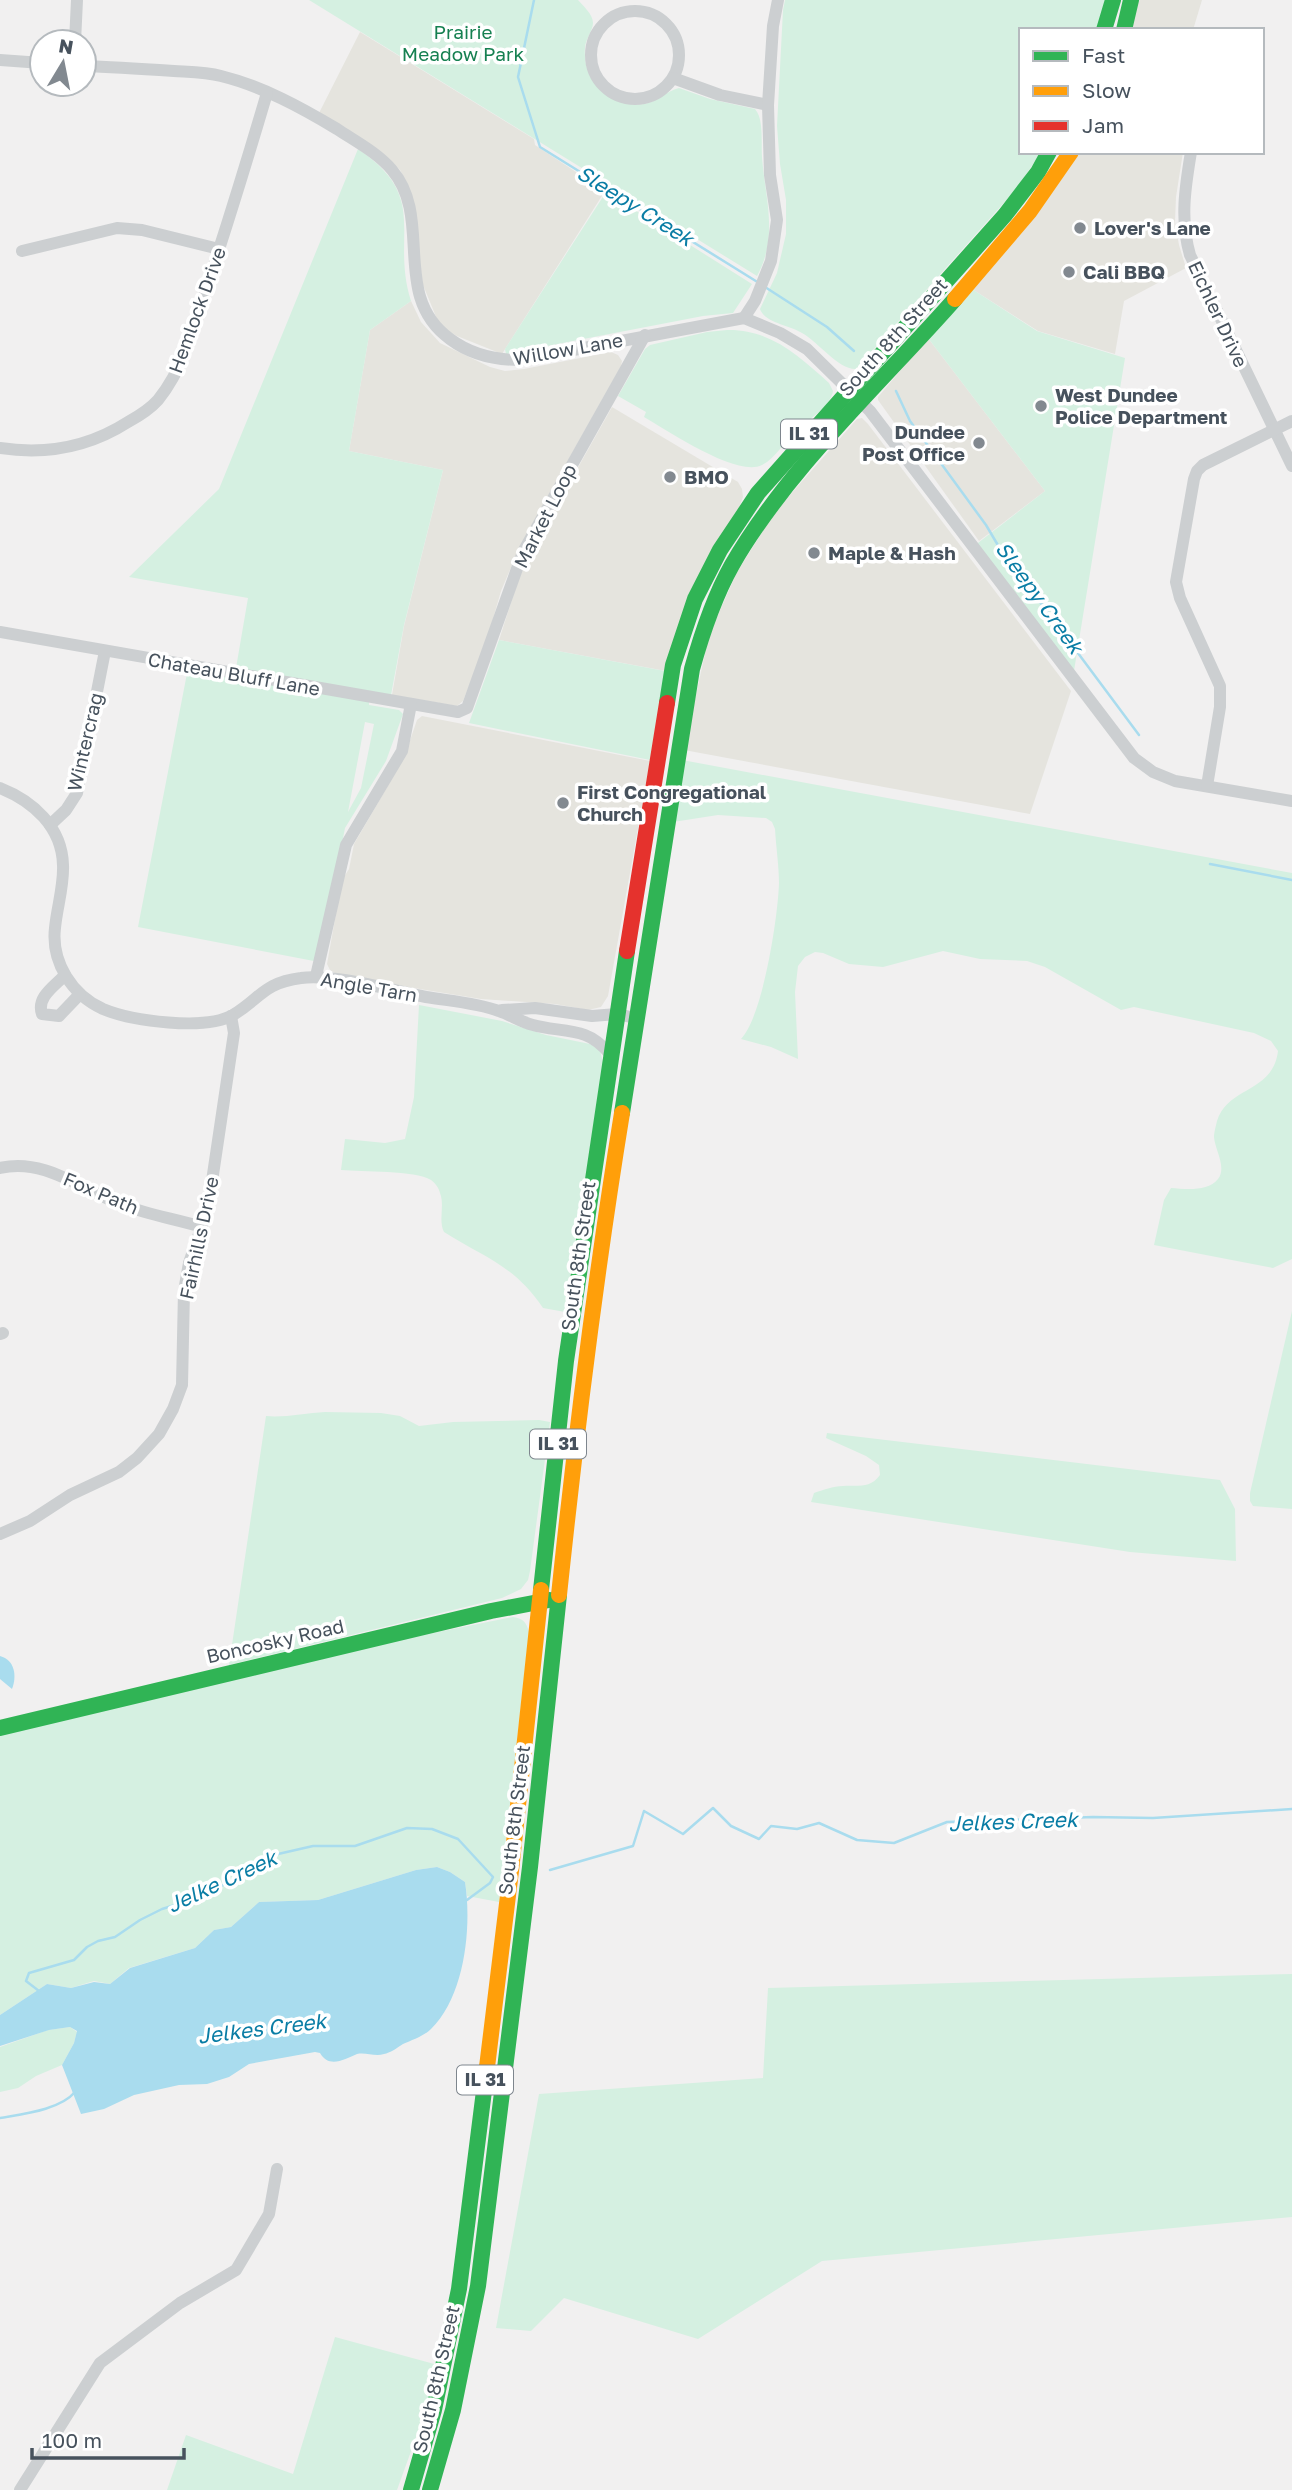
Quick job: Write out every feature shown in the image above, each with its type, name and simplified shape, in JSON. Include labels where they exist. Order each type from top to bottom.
[{"type":"main road","points":[[1105,28],[1113,0]]},
{"type":"main road","points":[[1124,28],[1131,0]]},
{"type":"main road","name":"South 8th Street","points":[[411,2490],[434,2410],[459,2289],[502,1951],[566,1361],[610,1054],[673,666],[695,599],[720,550],[758,493],[1005,215],[1028,186],[1048,154]]},
{"type":"main road","name":"South 8th Street","points":[[430,2490],[453,2410],[478,2286],[530,1867],[595,1279],[687,690],[706,624],[733,565],[773,503],[1004,245],[1042,196],[1070,154]]},
{"type":"main road","name":"Boncosky Road","points":[[0,1728],[541,1600],[560,1600]]},
{"type":"street","points":[[76,28],[77,0]]},
{"type":"street","points":[[778,0],[773,26],[768,105],[770,175],[777,220],[771,261],[744,318],[795,340],[861,403],[928,486],[1129,753],[1146,768],[1163,777],[1292,801]]},
{"type":"street","points":[[632,12],[644,13],[661,20],[677,41],[678,66],[673,78],[665,88],[643,99],[618,95],[607,89],[598,79],[593,67],[594,42],[599,31],[608,21],[632,12]]},
{"type":"street","points":[[0,60],[28,62]]},
{"type":"street","name":"Willow Lane","points":[[98,67],[209,74],[245,83],[321,120],[363,146],[394,172],[403,187],[409,204],[415,276],[428,318],[436,328],[456,343],[482,355],[520,360],[744,318]]},
{"type":"street","points":[[673,78],[720,95],[768,105]]},
{"type":"street","name":"Hemlock Drive","points":[[0,448],[22,450],[79,446],[143,414],[157,401],[179,365],[195,323],[267,93]]},
{"type":"street","name":"Eichler Drive","points":[[1191,154],[1183,206],[1188,247],[1196,270],[1292,466]]},
{"type":"street","points":[[22,251],[117,228],[142,230],[219,249]]},
{"type":"street","name":"Market Loop","points":[[467,708],[523,552],[645,335]]},
{"type":"street","points":[[1207,786],[1221,703],[1220,686],[1180,598],[1176,582],[1192,488],[1200,468],[1292,421]]},
{"type":"street","name":"Chateau Bluff Lane","points":[[0,632],[458,712],[467,708]]},
{"type":"street","name":"Wintercrag","points":[[50,825],[66,810],[77,793],[105,652]]},
{"type":"street","points":[[316,976],[346,845],[402,751],[411,704]]},
{"type":"street","name":"Angle Tarn","points":[[0,788],[32,804],[50,825],[59,843],[64,863],[54,930],[55,947],[65,975],[80,994],[104,1009],[162,1022],[203,1023],[231,1016],[264,990],[283,981],[316,976],[498,1010],[535,1008],[592,1016],[617,1014],[635,1018]]},
{"type":"street","points":[[65,975],[42,999],[39,1007],[41,1014],[59,1016],[80,994]]},
{"type":"street","name":"Angle Tarn","points":[[498,1010],[531,1025],[584,1035],[601,1044],[610,1054]]},
{"type":"street","name":"Fairhills Drive","points":[[0,1534],[30,1521],[70,1496],[119,1472],[137,1458],[159,1434],[173,1409],[182,1385],[184,1291],[208,1208],[234,1033],[231,1016]]},
{"type":"street","name":"Fox Path","points":[[0,1168],[35,1167],[125,1206],[202,1227]]},
{"type":"street","points":[[20,2490],[100,2362],[180,2303],[236,2270],[269,2214],[277,2169]]},
{"type":"shaded area","points":[[1138,0],[1202,0],[1194,28],[1131,28]]},
{"type":"shaded area","points":[[360,32],[534,139],[535,145],[605,191],[502,354],[457,336],[445,329],[437,319],[423,285],[408,185],[400,170],[376,148],[319,113]]},
{"type":"shaded area","points":[[1076,154],[1183,154],[1175,222],[1186,268],[1124,301],[1115,354],[1038,331],[972,289]]},
{"type":"shaded area","points":[[411,301],[421,322],[440,343],[490,367],[505,371],[524,369],[611,352],[618,355],[622,361],[520,546],[501,591],[486,643],[463,701],[457,706],[392,695],[404,626],[443,470],[349,451],[370,330]]},
{"type":"shaded area","points":[[928,338],[1045,491],[979,541],[878,400]]},
{"type":"shaded area","points":[[612,407],[738,482],[742,489],[743,497],[739,508],[666,671],[499,640],[531,551]]},
{"type":"shaded area","points":[[862,418],[1071,691],[1030,814],[684,750],[709,635],[737,572],[775,512],[857,419]]},
{"type":"shaded area","points":[[422,716],[650,761],[608,996],[601,1007],[588,1010],[555,1004],[481,999],[340,976],[330,970],[327,964],[342,880],[349,869],[354,844],[404,758],[417,720]]},
{"type":"green space","name":"Prairie Meadow Park","points":[[309,0],[578,0],[593,20],[585,48],[588,72],[601,90],[610,97],[620,102],[644,104],[679,88],[710,99],[755,109],[761,125],[769,217],[764,261],[757,276]]},
{"type":"green space","points":[[785,0],[1105,0],[1098,28],[1019,28],[1019,154],[1040,154],[1017,188],[856,369],[843,365],[797,330],[767,318],[760,309],[777,273],[786,234],[786,200],[777,126]]},
{"type":"green space","points":[[358,149],[380,167],[394,184],[401,201],[406,278],[411,301],[370,330],[349,451],[443,470],[404,625],[391,695],[236,668],[248,598],[129,577],[219,489]]},
{"type":"green space","points":[[606,192],[752,284],[733,313],[703,316],[506,354],[505,349]]},
{"type":"green space","points":[[972,289],[1037,331],[1125,358],[1073,677],[974,546],[1045,491],[928,338]]},
{"type":"green space","points":[[727,330],[757,334],[783,346],[829,383],[833,391],[824,407],[762,465],[736,465],[702,451],[644,417],[646,412],[618,396],[645,349],[650,345]]},
{"type":"green space","points":[[499,640],[665,671],[650,760],[469,723]]},
{"type":"green space","points":[[189,663],[369,698],[369,705],[399,710],[403,714],[386,761],[345,828],[319,962],[138,927]],"holes":[[[365,722],[374,724],[361,788],[348,812]]]},
{"type":"green space","points":[[682,760],[1292,873],[1292,1259],[1273,1268],[1154,1245],[1164,1200],[1171,1188],[1202,1188],[1218,1179],[1221,1164],[1214,1137],[1217,1121],[1223,1110],[1230,1101],[1268,1075],[1274,1065],[1278,1051],[1271,1041],[1254,1033],[1134,1007],[1121,1010],[1045,967],[1027,961],[980,959],[943,951],[883,967],[849,964],[815,952],[805,957],[798,966],[795,992],[798,1059],[771,1047],[741,1039],[756,1010],[768,965],[776,918],[779,883],[775,829],[772,822],[766,818],[718,815],[673,822]]},
{"type":"green space","points":[[419,1005],[502,1021],[546,1035],[590,1044],[600,1050],[603,1063],[565,1312],[543,1308],[510,1272],[444,1232],[441,1198],[438,1187],[431,1180],[413,1174],[341,1170],[345,1139],[385,1143],[405,1139],[414,1097]]},
{"type":"green space","points":[[1292,1311],[1292,1509],[1253,1506],[1250,1493]]},
{"type":"green space","points":[[325,1412],[381,1413],[400,1416],[419,1426],[453,1422],[550,1422],[528,1580],[521,1589],[502,1598],[229,1665],[266,1416]]},
{"type":"green space","points":[[827,1433],[1220,1480],[1235,1509],[1236,1561],[1130,1552],[811,1502],[814,1493],[836,1487],[868,1484],[880,1475],[879,1465],[866,1456],[826,1438]]},
{"type":"green space","points":[[513,1617],[524,1622],[529,1632],[499,1902],[467,1896],[465,1882],[437,1867],[416,1870],[318,1900],[259,1902],[231,1927],[214,1930],[195,1948],[129,1968],[110,1984],[94,1981],[71,1988],[47,1984],[0,2015],[0,1734],[393,1641]]},
{"type":"green space","points":[[1292,1974],[1292,2217],[822,2261],[698,2339],[564,2298],[531,2331],[496,2328],[539,2094],[763,2078],[768,1988]]},
{"type":"green space","points":[[70,2027],[77,2032],[62,2065],[36,2076],[18,2088],[0,2092],[0,2047],[48,2030]]},
{"type":"green space","points":[[335,2337],[438,2365],[431,2396],[397,2490],[167,2490],[186,2435],[293,2474]]},
{"type":"water","points":[[0,1656],[12,1665],[12,1689],[0,1679]]},
{"type":"water","points":[[437,1867],[465,1882],[466,1939],[459,1980],[443,2015],[431,2029],[389,2053],[357,2054],[332,2062],[315,2052],[249,2064],[229,2077],[207,2084],[179,2085],[134,2095],[104,2109],[81,2114],[62,2065],[77,2031],[70,2027],[49,2030],[0,2046],[0,2015],[47,1984],[71,1988],[94,1982],[110,1984],[130,1968],[195,1948],[214,1930],[231,1927],[259,1902],[318,1900],[416,1870]]},
{"type":"waterway","name":"Sleepy Creek","points":[[534,0],[518,77],[540,147],[759,283]]},
{"type":"waterway","name":"Sleepy Creek","points":[[765,287],[827,327],[854,351]]},
{"type":"waterway","name":"Sleepy Creek","points":[[896,391],[910,421],[999,547],[1139,735]]},
{"type":"waterway","name":"Sleepy Creek","points":[[1210,864],[1292,880]]},
{"type":"waterway","name":"Jelkes Creek","points":[[550,1870],[633,1846],[644,1811],[683,1834],[713,1808],[731,1826],[759,1839],[771,1826],[797,1829],[819,1823],[857,1840],[894,1843],[947,1822],[1093,1817],[1153,1818],[1292,1809]]},
{"type":"waterway","name":"Jelke Creek","points":[[39,1991],[26,1981],[29,1973],[74,1960],[87,1947],[98,1941],[115,1937],[162,1909],[198,1898],[243,1875],[265,1857],[313,1846],[355,1846],[407,1828],[432,1829],[458,1839],[493,1877],[490,1883],[467,1900]]},
{"type":"waterway","name":"Jelkes Creek","points":[[0,2118],[50,2107],[75,2092]]},
{"type":"traffic: fast","points":[[1105,28],[1113,0]]},
{"type":"traffic: fast","points":[[1124,28],[1131,0]]},
{"type":"traffic: fast","points":[[667,703],[673,665],[695,599],[720,550],[758,493],[1005,215],[1038,172],[1048,154]]},
{"type":"traffic: fast","points":[[622,1113],[692,669],[714,602],[754,529],[807,461],[955,299]]},
{"type":"traffic: fast","points":[[541,1590],[566,1361],[627,951]]},
{"type":"traffic: fast","points":[[430,2490],[453,2410],[478,2286],[530,1867],[559,1595]]},
{"type":"traffic: fast","points":[[0,1728],[491,1611],[549,1600]]},
{"type":"traffic: fast","points":[[411,2490],[434,2410],[459,2289],[487,2067]]},
{"type":"traffic: slow","points":[[955,299],[1030,211],[1070,154]]},
{"type":"traffic: slow","points":[[559,1595],[587,1353],[622,1113]]},
{"type":"traffic: slow","points":[[487,2067],[541,1590]]},
{"type":"traffic: jam","points":[[627,951],[667,703]]},
{"type":"place","name":"Lover's Lane","points":[[1080,228]]},
{"type":"place","name":"Cali BBQ","points":[[1069,272]]},
{"type":"place","name":"West Dundee Police Department","points":[[1041,406]]},
{"type":"place","name":"Dundee Post Office","points":[[979,443]]},
{"type":"place","name":"BMO","points":[[670,477]]},
{"type":"place","name":"Maple & Hash","points":[[814,553]]},
{"type":"place","name":"First Congregational Church","points":[[563,803]]}]
